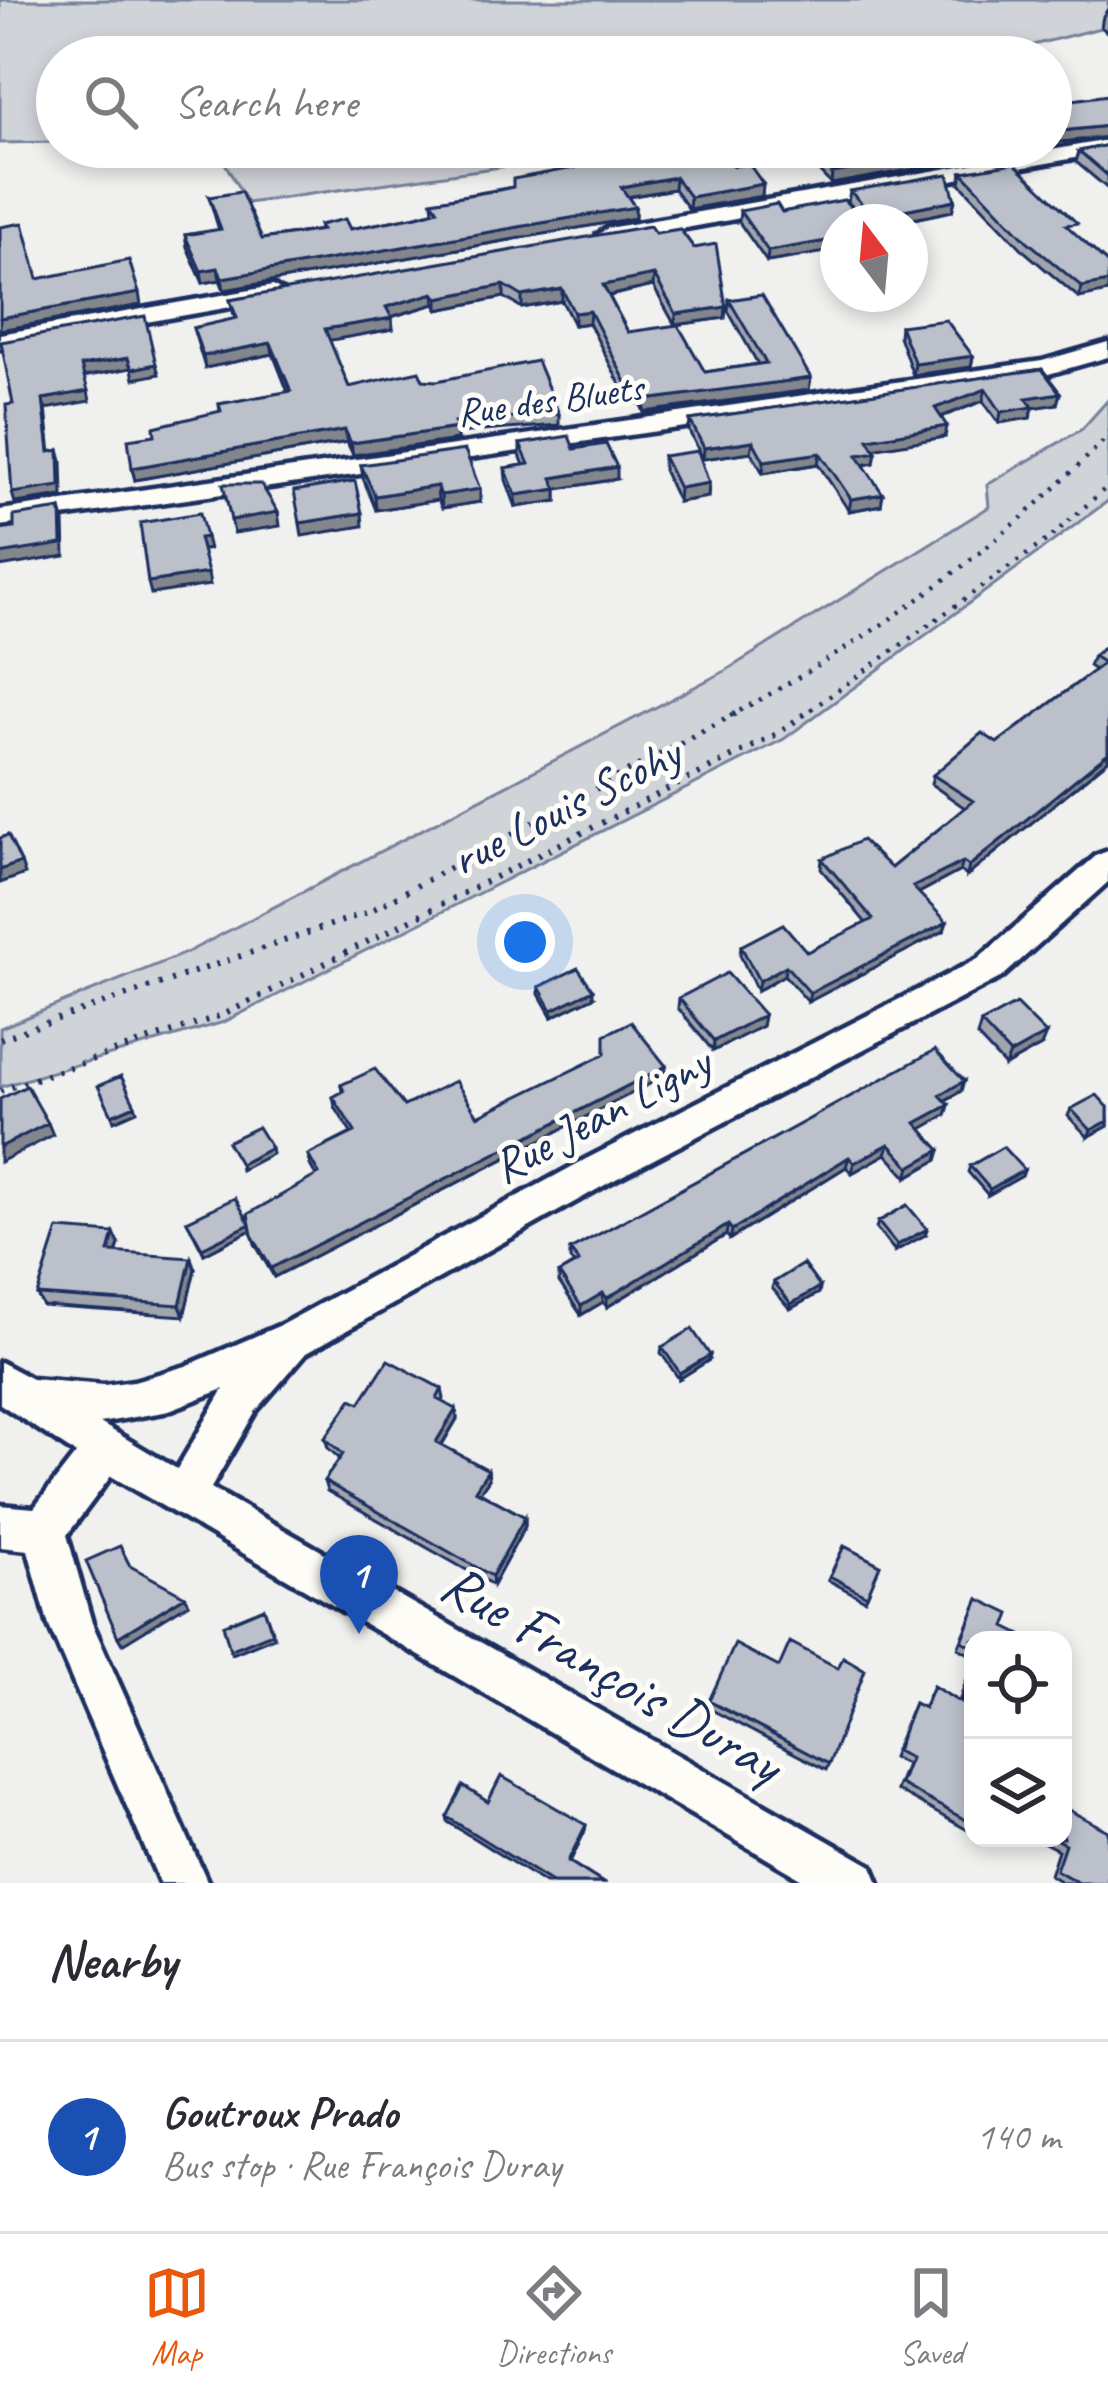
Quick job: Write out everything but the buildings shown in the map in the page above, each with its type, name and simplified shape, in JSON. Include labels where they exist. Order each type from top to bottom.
[{"type":"street","points":[[1072,152],[1108,146]]},
{"type":"street","points":[[574,241],[984,168]]},
{"type":"street","points":[[0,341],[298,289]]},
{"type":"street","name":"Rue des Bluets","points":[[0,518],[1045,368],[1108,349]]},
{"type":"street","name":"Rue Jean Ligny","points":[[184,1496],[242,1398],[292,1340],[599,1170],[990,968],[1105,871]]},
{"type":"street","points":[[6,1386],[61,1403],[116,1406],[148,1400],[292,1340]]},
{"type":"street","name":"Rue François Duray","points":[[6,1386],[105,1450],[855,1883]]},
{"type":"street","points":[[105,1450],[22,1528],[71,1626],[184,1883]]},
{"type":"path","points":[[0,1039],[368,912],[821,667],[1055,491],[1108,436]]},
{"type":"path","name":"rue Louis Scohy","points":[[0,1091],[225,1014],[777,734],[1051,537],[1108,486]]},
{"type":"shaded area","points":[[0,0],[1108,0],[1108,26],[1068,36],[36,36],[36,142],[0,143]]},
{"type":"shaded area","points":[[228,168],[493,168],[247,203]]},
{"type":"shaded area","points":[[1108,400],[1108,501],[784,739],[224,1022],[0,1087],[0,1028],[186,953],[725,671],[989,507],[987,485],[1082,429]]},
{"type":"place","name":"Goutroux Prado","points":[[359,1634]]}]
